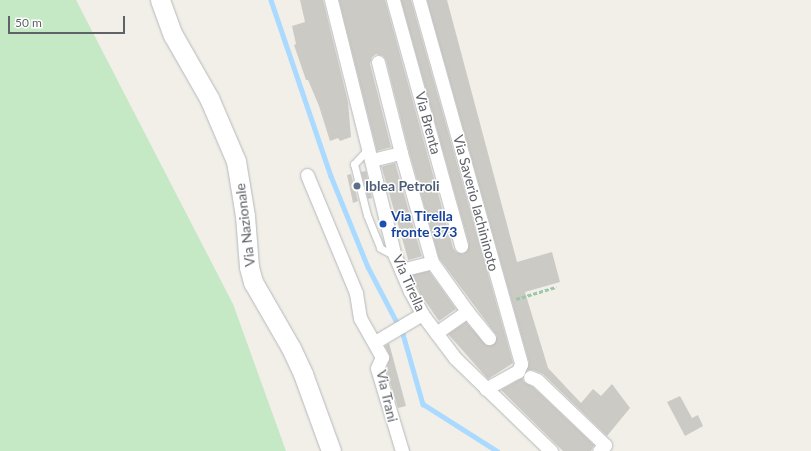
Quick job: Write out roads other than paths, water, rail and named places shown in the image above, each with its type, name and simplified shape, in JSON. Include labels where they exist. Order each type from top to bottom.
[{"type":"street","name":"Via Nazionale","points":[[160,0],[173,35],[209,98],[236,161],[245,216],[249,266],[253,282],[300,368],[331,451]]},
{"type":"street","name":"Via Tirella","points":[[331,0],[371,154],[395,256],[422,314],[455,358],[551,451]]},
{"type":"street","name":"Via Brenta","points":[[393,0],[461,246]]},
{"type":"street","name":"Via Saverio Iachininoto","points":[[419,0],[521,364],[518,371],[486,389]]},
{"type":"street","points":[[378,62],[401,153],[432,262],[489,338]]},
{"type":"street","points":[[371,154],[401,153]]},
{"type":"street","name":"Via Trani","points":[[307,175],[356,293],[360,318],[375,342],[382,357],[377,368],[402,451]]},
{"type":"street","points":[[401,270],[432,262]]},
{"type":"street","points":[[436,333],[468,311]]},
{"type":"street","points":[[375,342],[422,314]]},
{"type":"street","points":[[530,377],[537,380],[602,448]]},
{"type":"lane","points":[[371,154],[354,164],[367,216],[380,248],[395,256]]},
{"type":"waterway","points":[[271,0],[331,176],[368,267],[403,334],[423,404],[497,451]]},
{"type":"place","name":"Iblea Petroli","points":[[357,186]]},
{"type":"place","name":"Via Tirella fronte 373","points":[[383,224]]}]
